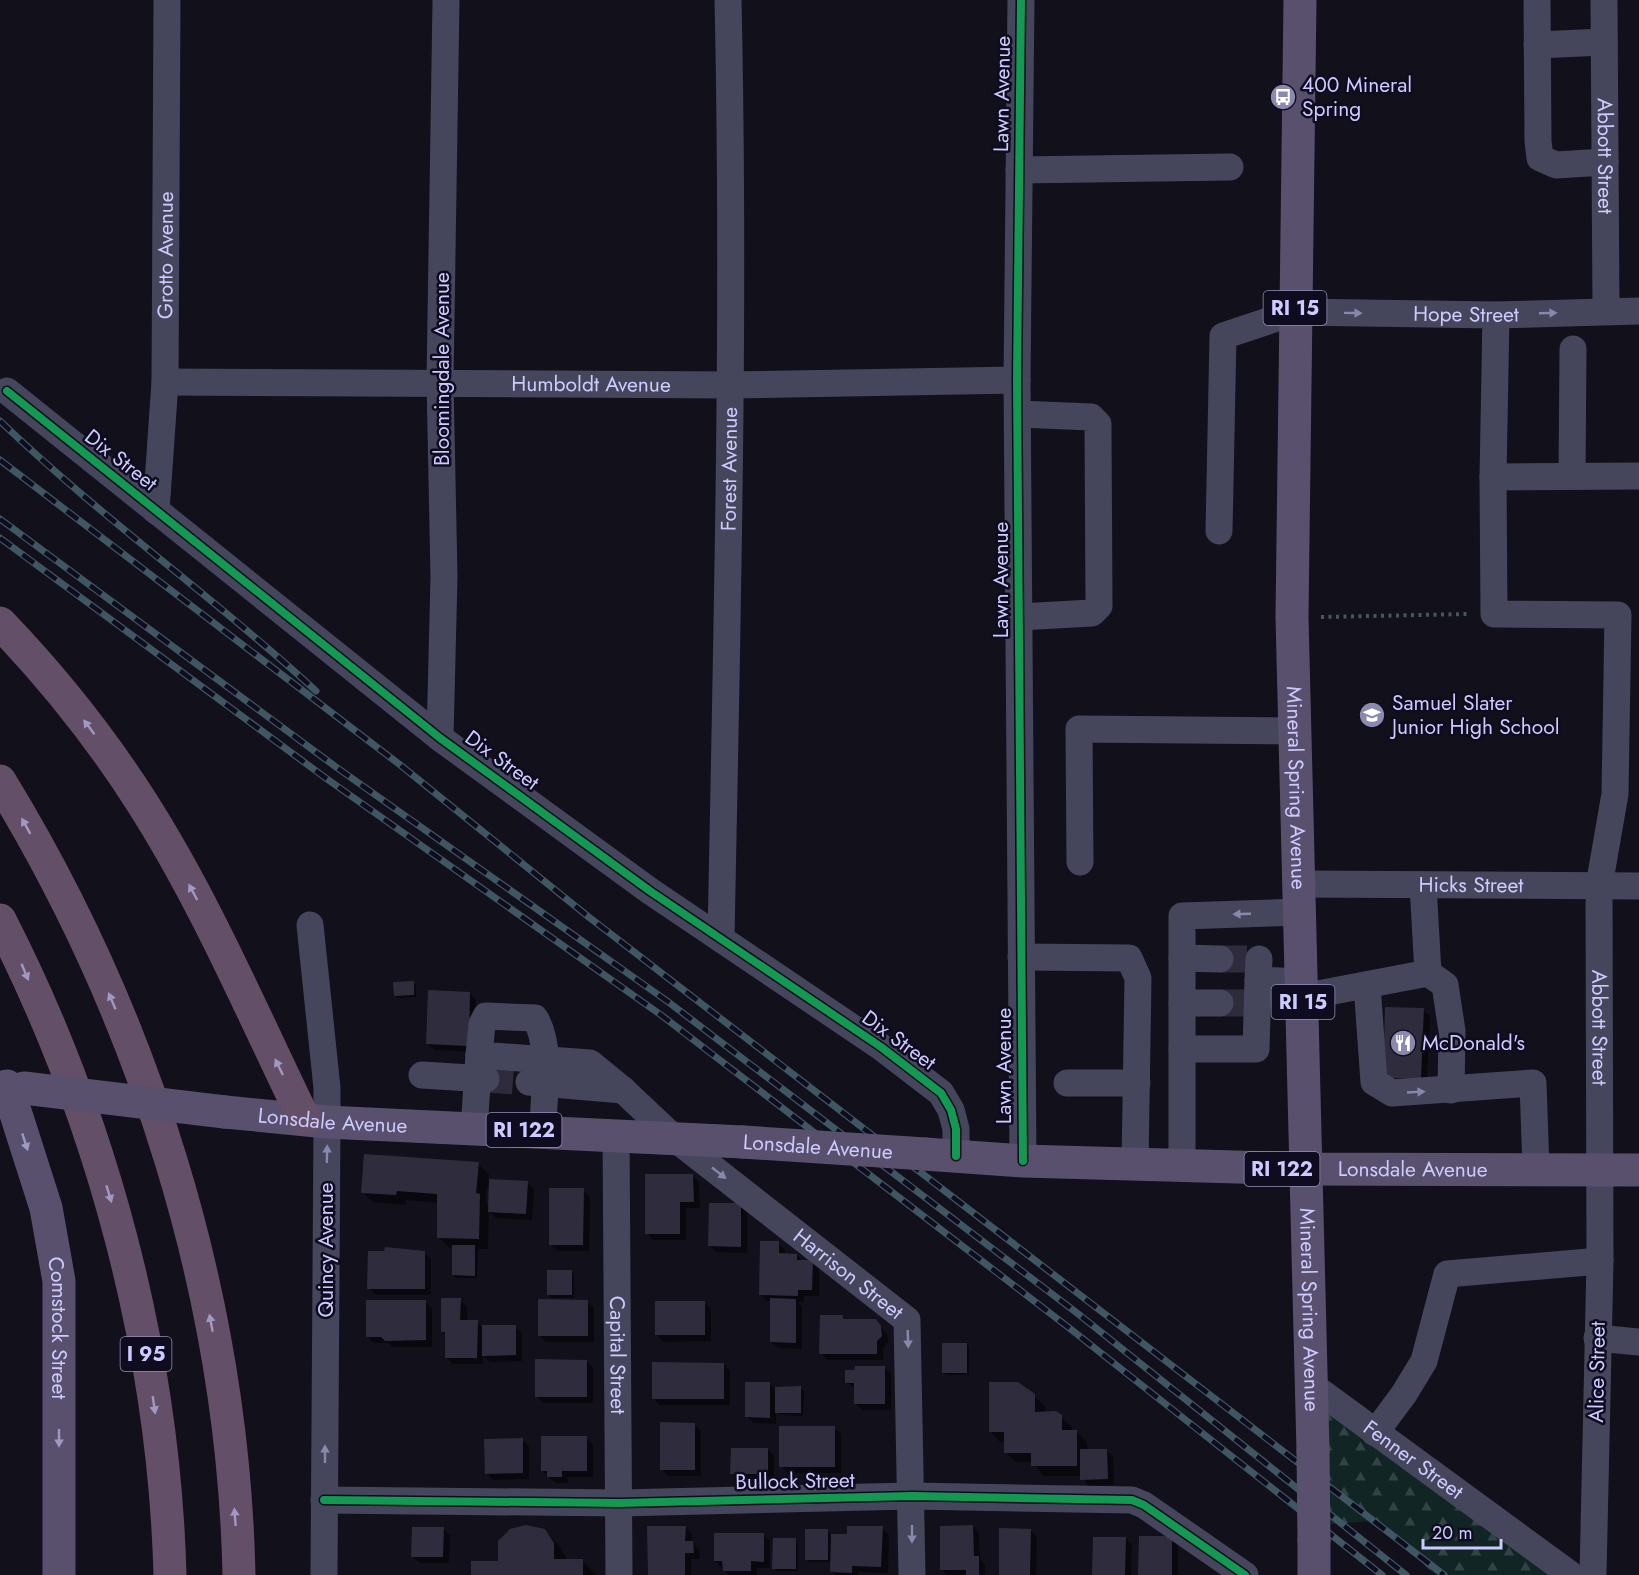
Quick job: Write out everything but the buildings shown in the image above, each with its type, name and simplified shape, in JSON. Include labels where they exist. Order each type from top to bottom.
[{"type":"highway","points":[[0,623],[74,709],[149,814],[316,1120]]},
{"type":"highway","points":[[0,781],[56,881],[97,967],[154,1110],[177,1182],[203,1282],[220,1377],[232,1472],[238,1575]]},
{"type":"highway","name":"I 95","points":[[0,920],[23,965],[75,1096],[119,1229],[141,1321],[150,1378],[166,1506],[170,1575]]},
{"type":"main road","name":"Mineral Spring Avenue","points":[[1300,0],[1292,617],[1314,1387],[1314,1575]]},
{"type":"main road","name":"Lonsdale Avenue","points":[[10,1086],[225,1112],[316,1120],[673,1137],[1023,1161],[1306,1169],[1639,1170]]},
{"type":"main road","name":"Comstock Street","points":[[10,1086],[46,1208],[59,1281],[59,1575]]},
{"type":"street","name":"Grotto Avenue","points":[[156,511],[165,382],[167,0]]},
{"type":"street","name":"Bloomingdale Avenue","points":[[440,738],[444,577],[440,381],[446,0]]},
{"type":"street","name":"Forest Avenue","points":[[721,939],[731,129],[728,0]]},
{"type":"street","name":"Lawn Avenue","points":[[1021,0],[1017,380],[1023,1161]]},
{"type":"street","points":[[1537,0],[1540,158],[1556,165],[1605,162]]},
{"type":"street","name":"Abbott Street","points":[[1604,0],[1606,311]]},
{"type":"street","points":[[1537,45],[1604,42]]},
{"type":"street","points":[[1019,170],[1230,166]]},
{"type":"street","name":"Hope Street","points":[[1219,531],[1223,336],[1295,312],[1496,315],[1639,311]]},
{"type":"street","points":[[1494,614],[1493,477],[1496,315]]},
{"type":"street","points":[[1572,476],[1573,349]]},
{"type":"street","name":"Humboldt Avenue","points":[[165,382],[440,381],[729,385],[1017,380]]},
{"type":"street","name":"Dix Street","points":[[7,391],[440,738],[650,891],[881,1047],[941,1092],[951,1110],[956,1129],[941,1155]]},
{"type":"street","points":[[1018,414],[1091,417],[1098,424],[1100,606],[1092,613],[1019,617]]},
{"type":"street","points":[[1493,477],[1639,476]]},
{"type":"street","name":"Abbott Street","points":[[1494,614],[1618,615],[1615,794],[1599,886],[1600,1169]]},
{"type":"street","points":[[1080,862],[1079,729],[1296,731]]},
{"type":"street","points":[[1423,885],[1428,974]]},
{"type":"street","name":"Hicks Street","points":[[1182,958],[1182,916],[1301,898],[1423,885],[1639,886]]},
{"type":"street","name":"Quincy Avenue","points":[[310,925],[327,1088],[316,1120],[324,1575]]},
{"type":"street","points":[[1021,957],[1129,958],[1138,978],[1135,1164]]},
{"type":"street","points":[[1182,1165],[1182,958],[1220,959]]},
{"type":"street","points":[[1182,1049],[1256,1049],[1259,969],[1302,989],[1367,985],[1428,974],[1445,986],[1452,1031],[1451,1090]]},
{"type":"street","points":[[1367,985],[1374,1082]]},
{"type":"street","points":[[1374,1082],[1379,1067],[1380,1001],[1389,988],[1427,990],[1438,1008],[1436,1071],[1451,1090]]},
{"type":"street","points":[[1182,1003],[1220,1003]]},
{"type":"street","points":[[474,1129],[481,1071],[482,1024],[486,1016],[535,1018],[542,1031],[540,1075],[543,1130]]},
{"type":"street","points":[[422,1075],[481,1071],[540,1075],[590,1063],[623,1090],[673,1137]]},
{"type":"street","points":[[1374,1082],[1392,1093],[1533,1083],[1536,1169]]},
{"type":"street","points":[[1067,1083],[1137,1083]]},
{"type":"street","name":"Capital Street","points":[[616,1135],[619,1575]]},
{"type":"street","name":"Harrison Street","points":[[673,1137],[907,1320],[912,1575]]},
{"type":"street","name":"Alice Street","points":[[1593,1575],[1600,1169]]},
{"type":"street","points":[[1375,1433],[1404,1394],[1424,1361],[1447,1274],[1600,1261]]},
{"type":"street","points":[[1597,1338],[1639,1342]]},
{"type":"street","name":"Fenner Street","points":[[1314,1387],[1570,1575]]},
{"type":"street","name":"Bullock Street","points":[[324,1500],[620,1503],[912,1496],[1132,1500],[1144,1505],[1245,1575]]},
{"type":"path","points":[[1292,617],[1494,614]]},
{"type":"green space","points":[[1320,1392],[1565,1575],[1436,1575],[1372,1521],[1312,1526]]},
{"type":"tunnel","points":[[1220,959],[1259,959]]},
{"type":"tunnel","points":[[1220,1003],[1257,1003]]},
{"type":"tunnel","points":[[486,1079],[529,1082]]},
{"type":"railway","points":[[0,421],[77,490],[238,623],[316,691]]},
{"type":"railway","points":[[0,460],[399,764],[590,918],[1444,1575]]},
{"type":"railway","points":[[0,519],[336,767],[667,1001],[1077,1313],[1406,1575]]},
{"type":"railway","points":[[0,538],[327,779],[661,1015],[1068,1327],[1382,1575]]},
{"type":"cycle path","points":[[1021,0],[1017,380],[1023,1161]]},
{"type":"cycle path","points":[[7,391],[440,738],[650,891],[881,1047],[941,1093],[951,1110],[956,1129],[956,1156]]},
{"type":"cycle path","points":[[324,1500],[620,1503],[912,1496],[1132,1500],[1144,1505],[1245,1575]]},
{"type":"place","name":"400 Mineral Spring","points":[[1283,97]]},
{"type":"place","name":"Samuel Slater Junior High School","points":[[1372,715]]},
{"type":"place","name":"McDonald's","points":[[1403,1043]]}]
